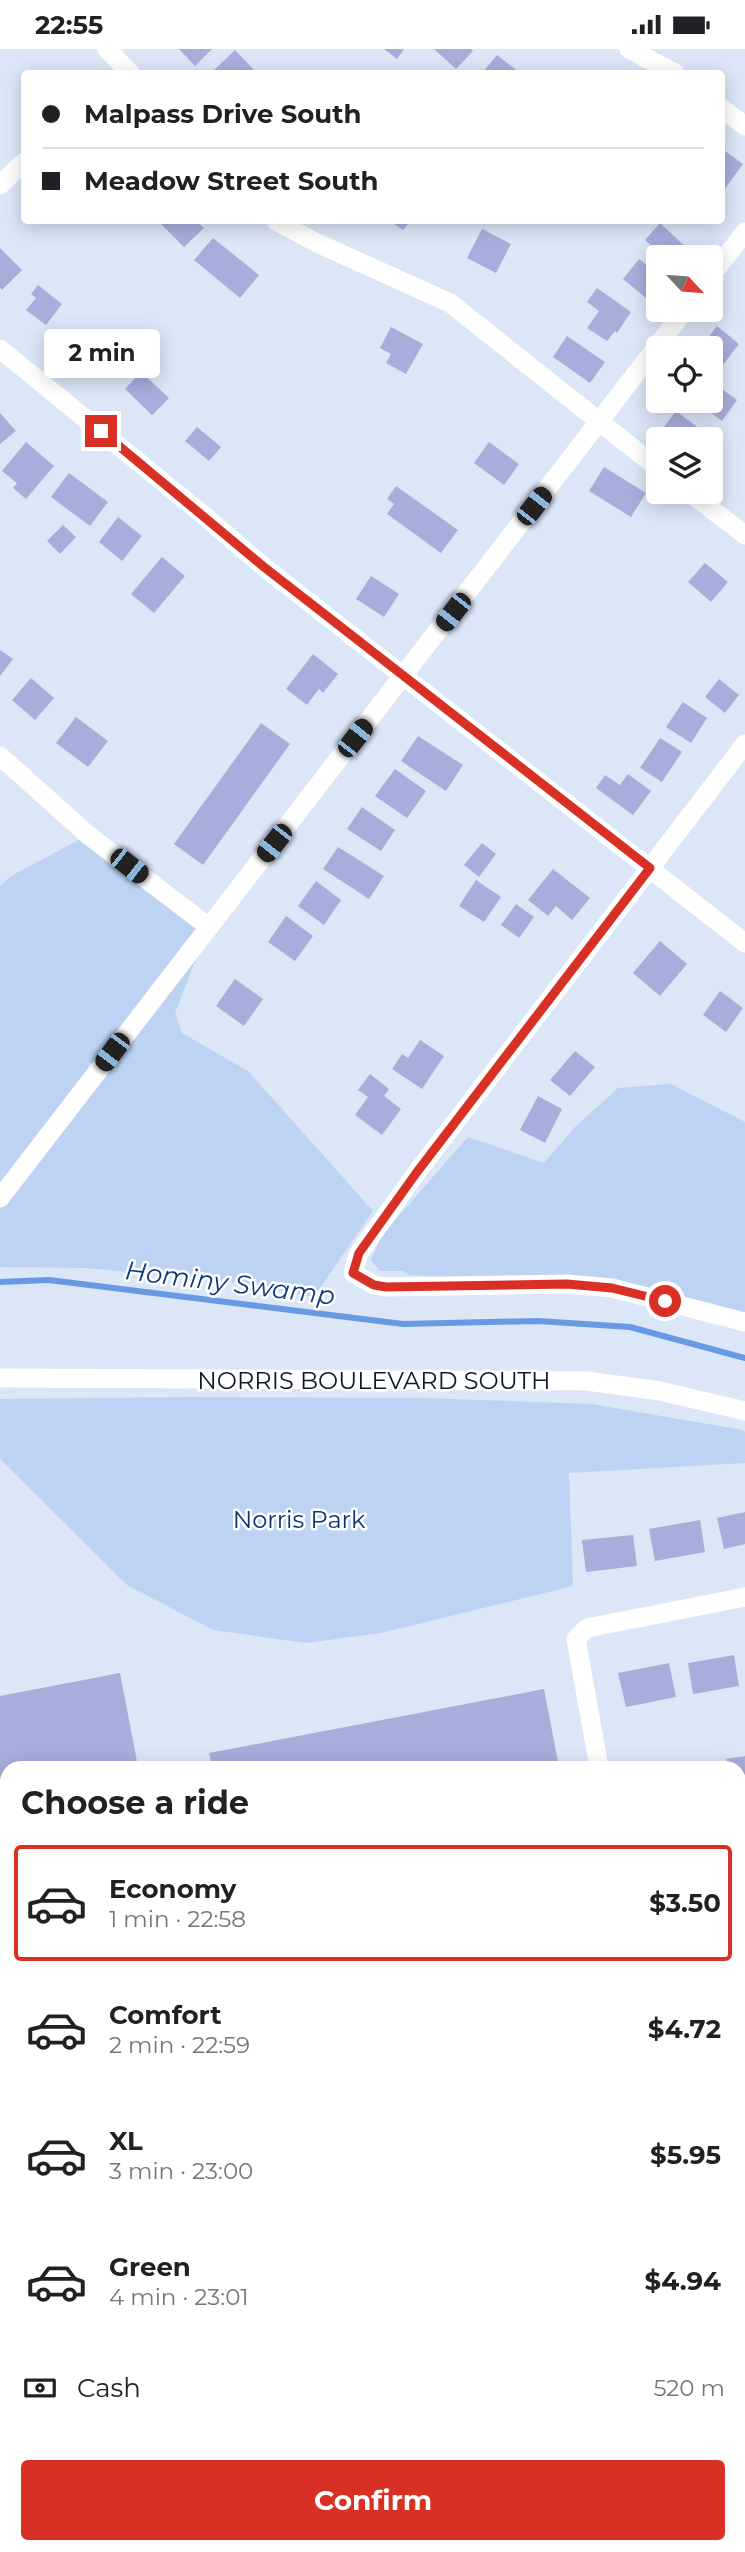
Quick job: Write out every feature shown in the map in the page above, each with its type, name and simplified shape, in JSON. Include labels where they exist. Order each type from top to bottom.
[{"type":"street","points":[[107,49],[123,70]]},
{"type":"street","points":[[629,49],[669,70]]},
{"type":"street","points":[[725,111],[745,126]]},
{"type":"street","points":[[0,185],[21,165]]},
{"type":"street","points":[[282,224],[317,243],[450,303],[646,459]]},
{"type":"street","points":[[723,260],[745,232]]},
{"type":"street","points":[[0,1198],[676,322]]},
{"type":"street","points":[[0,349],[264,567],[745,943]]},
{"type":"street","points":[[705,504],[745,535]]},
{"type":"street","points":[[745,744],[417,1172],[359,1253],[353,1273],[374,1285],[386,1287],[567,1284],[612,1288],[745,1322]]},
{"type":"street","points":[[0,756],[89,835],[209,927]]},
{"type":"street","name":"NORRIS BOULEVARD SOUTH","points":[[0,1378],[587,1381],[660,1391],[745,1411]]},
{"type":"street","points":[[598,1761],[576,1639],[587,1628],[745,1597]]},
{"type":"green space","points":[[88,835],[209,927],[175,1013],[182,1033],[248,1071],[373,1211],[314,1297],[226,1281],[85,1268],[0,1267],[0,886],[11,876]]},
{"type":"green space","points":[[671,1084],[745,1122],[745,1322],[600,1287],[410,1275],[403,1271],[380,1271],[371,1260],[382,1235],[468,1137],[544,1163],[574,1128],[618,1088]]},
{"type":"green space","name":"Norris Park","points":[[423,1398],[591,1404],[743,1430],[745,1463],[569,1473],[573,1586],[381,1633],[306,1643],[213,1630],[127,1585],[0,1459],[0,1399]]},
{"type":"building","points":[[179,49],[212,49],[195,66]]},
{"type":"building","points":[[384,49],[404,49],[397,59]]},
{"type":"building","points":[[434,49],[471,49],[473,51],[456,69]]},
{"type":"building","points":[[235,50],[254,70],[214,70]]},
{"type":"building","points":[[497,55],[516,70],[484,70]]},
{"type":"building","points":[[725,151],[743,164],[725,189]]},
{"type":"building","points":[[161,224],[199,224],[204,228],[184,247]]},
{"type":"building","points":[[394,224],[408,224],[403,230]]},
{"type":"building","points":[[661,224],[684,245],[651,245],[645,240]]},
{"type":"building","points":[[482,229],[511,244],[496,273],[467,258]]},
{"type":"building","points":[[213,238],[259,275],[240,298],[194,260]]},
{"type":"building","points":[[0,248],[22,270],[2,290],[0,288]]},
{"type":"building","points":[[639,259],[646,264],[646,298],[623,279]]},
{"type":"building","points":[[38,285],[62,304],[46,325],[26,310],[36,298],[31,294]]},
{"type":"building","points":[[597,288],[631,312],[617,333],[615,331],[607,341],[587,328],[599,311],[587,302]]},
{"type":"building","points":[[717,326],[739,344],[723,365],[723,336],[709,336]]},
{"type":"building","points":[[391,327],[423,344],[406,374],[386,363],[391,354],[380,348]]},
{"type":"building","points":[[567,336],[605,362],[590,383],[553,357]]},
{"type":"building","points":[[141,372],[169,398],[152,415],[125,389]]},
{"type":"building","points":[[723,390],[737,400],[722,421],[711,413],[723,413]]},
{"type":"building","points":[[0,413],[16,431],[0,444]]},
{"type":"building","points":[[674,413],[679,413],[697,427],[664,427]]},
{"type":"building","points":[[197,427],[221,447],[209,461],[185,441]]},
{"type":"building","points":[[26,442],[54,466],[26,499],[13,488],[17,483],[2,471]]},
{"type":"building","points":[[489,442],[519,464],[504,485],[474,463]]},
{"type":"building","points":[[604,467],[646,493],[631,517],[589,491]]},
{"type":"building","points":[[69,473],[108,502],[90,526],[51,497]]},
{"type":"building","points":[[396,486],[458,530],[441,553],[387,514],[394,504],[387,499]]},
{"type":"building","points":[[118,517],[142,536],[122,561],[99,542]]},
{"type":"building","points":[[63,525],[76,537],[60,554],[47,541]]},
{"type":"building","points":[[162,557],[185,576],[154,613],[131,594]]},
{"type":"building","points":[[705,563],[728,582],[711,602],[688,582]]},
{"type":"building","points":[[371,576],[399,594],[384,617],[356,599]]},
{"type":"building","points":[[0,650],[13,659],[0,676]]},
{"type":"building","points":[[313,654],[338,674],[323,693],[319,689],[307,705],[286,689]]},
{"type":"building","points":[[31,678],[54,698],[35,720],[12,700]]},
{"type":"building","points":[[719,679],[739,695],[725,713],[705,697]]},
{"type":"building","points":[[683,702],[707,718],[691,743],[666,727]]},
{"type":"building","points":[[76,717],[108,741],[88,767],[56,743]]},
{"type":"building","points":[[261,723],[290,744],[203,865],[174,844]]},
{"type":"building","points":[[418,736],[463,765],[446,791],[401,761]]},
{"type":"building","points":[[660,738],[682,752],[662,782],[640,768]]},
{"type":"building","points":[[395,769],[426,791],[407,818],[375,796]]},
{"type":"building","points":[[628,774],[651,791],[633,815],[596,788],[605,775],[620,785]]},
{"type":"building","points":[[362,807],[395,830],[381,851],[347,829]]},
{"type":"building","points":[[482,843],[496,854],[479,877],[464,865]]},
{"type":"building","points":[[338,847],[384,876],[369,899],[323,869]]},
{"type":"building","points":[[553,869],[590,898],[572,920],[556,906],[548,916],[528,900]]},
{"type":"building","points":[[476,880],[501,897],[484,922],[459,906]]},
{"type":"building","points":[[316,881],[341,900],[324,925],[298,906]]},
{"type":"building","points":[[516,904],[534,917],[519,938],[501,925]]},
{"type":"building","points":[[286,916],[313,936],[295,961],[268,942]]},
{"type":"building","points":[[660,941],[687,964],[660,996],[633,973]]},
{"type":"building","points":[[235,979],[263,999],[244,1026],[216,1006]]},
{"type":"building","points":[[720,991],[743,1008],[726,1032],[703,1015]]},
{"type":"building","points":[[420,1040],[444,1056],[422,1089],[392,1069],[402,1054],[408,1058]]},
{"type":"building","points":[[575,1051],[595,1067],[570,1096],[550,1080]]},
{"type":"building","points":[[370,1074],[389,1089],[384,1096],[401,1109],[382,1135],[355,1115],[368,1097],[358,1090]]},
{"type":"building","points":[[538,1096],[562,1109],[545,1143],[520,1130]]},
{"type":"building","points":[[745,1512],[745,1544],[724,1549],[717,1518]]},
{"type":"building","points":[[700,1520],[705,1552],[655,1561],[649,1529]]},
{"type":"building","points":[[633,1535],[637,1566],[586,1572],[582,1540]]},
{"type":"building","points":[[734,1655],[739,1686],[693,1694],[688,1663]]},
{"type":"building","points":[[669,1663],[676,1697],[626,1707],[618,1673]]},
{"type":"building","points":[[120,1673],[137,1761],[0,1761],[0,1696]]},
{"type":"building","points":[[544,1689],[558,1761],[211,1761],[209,1753]]},
{"type":"building","points":[[745,1756],[745,1761],[726,1759]]},
{"type":"waterway","name":"Hominy Swamp","points":[[0,1282],[49,1280],[403,1324],[538,1321],[630,1327],[745,1358]]},
{"type":"route","points":[[101,431],[264,567],[650,868],[417,1172],[359,1253],[353,1273],[374,1285],[386,1287],[567,1284],[612,1288],[665,1301]]}]
